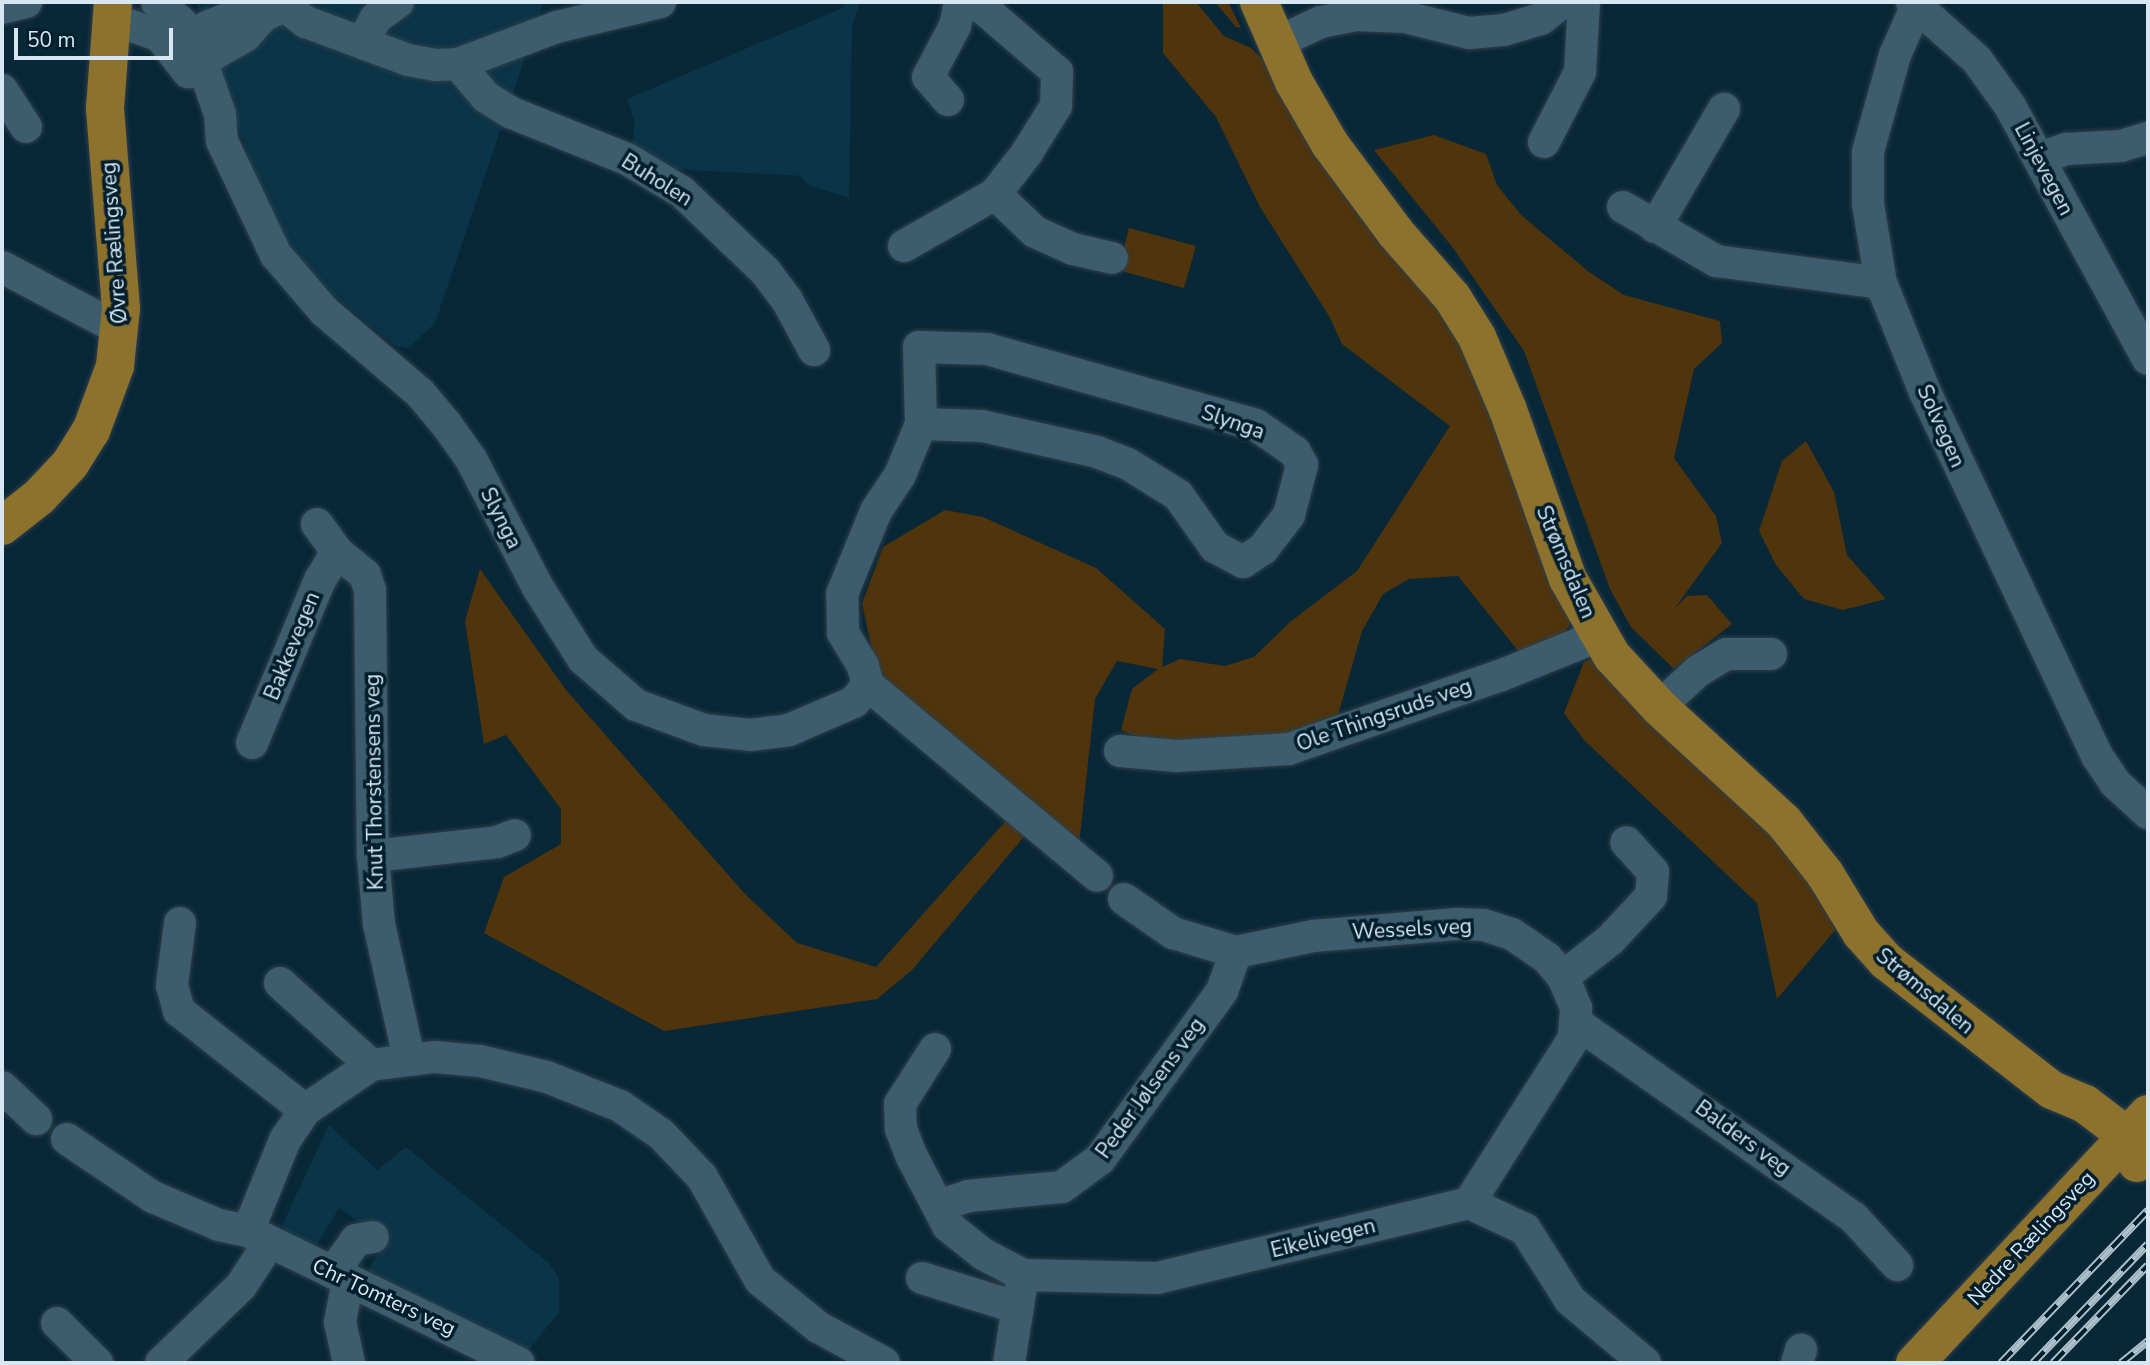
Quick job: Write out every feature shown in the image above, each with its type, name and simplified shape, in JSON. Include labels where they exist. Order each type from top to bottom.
[{"type":"main road","name":"Strømsdalen","points":[[1259,2],[1276,43],[1347,169],[1452,297],[1476,337],[1508,410],[1563,567],[1598,636],[1659,707],[1784,822],[1820,867],[1861,933],[1886,961],[2052,1090],[2134,1144]]},
{"type":"main road","name":"Øvre Rælingsveg","points":[[2,526],[39,497],[82,446],[110,384],[121,330],[106,140],[113,10]]},
{"type":"main road","name":"Nedre Rælingsveg","points":[[1915,1363],[2134,1144]]},
{"type":"main road","name":"Nedre Rælingsveg","points":[[1948,1363],[2134,1144]]},
{"type":"street","points":[[2,8],[26,2]]},
{"type":"street","name":"Slynga","points":[[157,2],[191,51],[205,120],[220,133],[237,179],[276,256],[324,311],[420,393],[446,424],[471,459],[559,622],[583,659],[610,685],[636,705],[704,730],[750,735],[789,730],[827,717],[854,702],[868,685]]},
{"type":"street","points":[[363,42],[376,18],[398,2]]},
{"type":"street","points":[[191,51],[246,11],[276,8],[408,60],[458,64],[557,27],[660,2]]},
{"type":"street","points":[[948,100],[928,77],[955,26],[960,2]]},
{"type":"street","points":[[904,246],[995,194],[1026,155],[1056,106],[1057,72],[976,2]]},
{"type":"street","points":[[1276,43],[1321,22],[1356,15],[1414,19],[1469,33],[1504,30],[1541,19],[1562,2]]},
{"type":"street","points":[[1544,142],[1580,72],[1584,2]]},
{"type":"street","name":"Linjevegen","points":[[1915,4],[1977,60],[2040,158],[2148,359]]},
{"type":"street","name":"Solvegen","points":[[1915,4],[1895,55],[1868,152],[1868,204],[1879,291],[2097,756],[2115,783],[2148,813]]},
{"type":"street","name":"Slynga","points":[[113,10],[191,51]]},
{"type":"street","name":"Buholen","points":[[458,64],[486,97],[530,122],[627,159],[682,192],[765,271],[788,300],[814,350]]},
{"type":"street","points":[[2,90],[26,127]]},
{"type":"street","points":[[1654,227],[1724,109]]},
{"type":"street","points":[[2040,158],[2066,149],[2121,146],[2148,138]]},
{"type":"street","points":[[995,194],[1035,232],[1073,249],[1112,258]]},
{"type":"street","points":[[1623,207],[1699,254],[1730,265],[1879,291]]},
{"type":"street","points":[[2,267],[121,330]]},
{"type":"street","name":"Slynga","points":[[921,424],[982,426],[1097,452],[1128,464],[1178,495],[1215,547],[1243,562],[1263,549],[1289,514],[1302,465],[1295,452],[1256,425],[988,349],[919,347],[921,424],[900,475],[858,549],[842,594],[843,633],[863,666],[868,685],[1097,876]]},
{"type":"street","name":"Knut Thorstensens veg","points":[[317,524],[337,552],[365,575],[370,590],[373,856],[379,924],[410,1058]]},
{"type":"street","name":"Bakkevegen","points":[[252,743],[320,580],[337,552]]},
{"type":"street","name":"Ole Thingsruds veg","points":[[1120,751],[1212,755],[1289,749],[1502,675],[1598,636]]},
{"type":"street","points":[[1659,707],[1726,654],[1771,654]]},
{"type":"street","points":[[373,856],[497,842],[515,835]]},
{"type":"street","points":[[1563,977],[1609,940],[1651,896],[1654,872],[1626,842]]},
{"type":"street","name":"Wessels veg","points":[[1124,899],[1173,933],[1236,953],[1324,934],[1484,925],[1529,944],[1563,977],[1578,1024]]},
{"type":"street","points":[[180,923],[172,985],[179,1011],[305,1110]]},
{"type":"street","name":"Peder Jølsens veg","points":[[939,1206],[968,1196],[1062,1187],[1091,1167],[1222,991],[1236,953]]},
{"type":"street","points":[[280,983],[370,1065]]},
{"type":"street","points":[[1578,1024],[1565,1054],[1469,1203],[1525,1229],[1570,1300],[1644,1363]]},
{"type":"street","name":"Balders veg","points":[[1578,1024],[1854,1218],[1897,1265]]},
{"type":"street","points":[[935,1049],[911,1081],[899,1112],[912,1157],[948,1226],[969,1244],[1023,1275],[1015,1307],[1009,1363]]},
{"type":"street","points":[[161,1363],[241,1286],[258,1237],[285,1140],[305,1110],[370,1065],[410,1058],[481,1061],[547,1077],[620,1106],[661,1134],[702,1177],[760,1280],[818,1327],[884,1363]]},
{"type":"street","points":[[2,1089],[36,1119]]},
{"type":"street","name":"Chr Tomters veg","points":[[67,1139],[153,1197],[219,1225],[258,1237],[519,1363]]},
{"type":"street","name":"Eikelivegen","points":[[1023,1275],[1157,1278],[1469,1203]]},
{"type":"street","points":[[349,1363],[340,1322],[341,1276],[356,1240],[373,1237]]},
{"type":"street","points":[[922,1278],[1015,1307]]},
{"type":"street","points":[[57,1322],[97,1363]]},
{"type":"shaded area","points":[[195,2],[544,2],[435,323],[409,348],[397,347],[289,259],[250,161]]},
{"type":"shaded area","points":[[847,2],[860,2],[852,27],[849,198],[808,185],[801,176],[655,168],[631,152],[635,123],[627,99],[840,9]]},
{"type":"shaded area","points":[[1163,2],[1196,2],[1224,36],[1251,48],[1274,71],[1407,269],[1461,340],[1572,621],[1563,635],[1524,658],[1458,576],[1409,579],[1383,594],[1362,631],[1336,722],[1299,745],[1171,750],[1121,730],[1132,689],[1158,669],[1117,661],[1095,699],[1079,845],[1043,814],[912,970],[877,999],[664,1031],[484,933],[504,877],[561,844],[561,809],[506,735],[484,744],[465,621],[480,569],[566,690],[745,894],[797,943],[876,967],[1011,815],[877,673],[862,603],[883,547],[945,510],[983,517],[1096,568],[1165,629],[1162,667],[1180,659],[1225,666],[1254,657],[1290,622],[1357,571],[1450,426],[1342,344],[1329,316],[1260,207],[1216,117],[1163,53]]},
{"type":"shaded area","points":[[1215,2],[1228,2],[1241,28],[1236,27]]},
{"type":"shaded area","points":[[1434,135],[1486,154],[1497,185],[1521,215],[1589,272],[1624,295],[1720,321],[1722,343],[1694,369],[1674,458],[1716,516],[1722,543],[1675,608],[1687,596],[1707,595],[1732,624],[1674,669],[1631,627],[1610,589],[1524,351],[1453,248],[1374,150]]},
{"type":"shaded area","points":[[1129,228],[1196,246],[1184,288],[1118,270]]},
{"type":"shaded area","points":[[1806,441],[1834,492],[1847,555],[1886,599],[1843,610],[1804,599],[1776,565],[1759,531],[1782,461]]},
{"type":"shaded area","points":[[1594,658],[1768,831],[1805,878],[1836,929],[1777,999],[1757,903],[1584,740],[1564,713],[1584,662]]},
{"type":"shaded area","points":[[329,1125],[377,1170],[406,1147],[550,1264],[559,1278],[559,1312],[526,1354],[366,1274],[385,1241],[339,1208],[315,1248],[287,1235],[282,1225]]},
{"type":"railway","points":[[2001,1363],[2148,1210]]},
{"type":"railway","points":[[2033,1363],[2148,1244]]},
{"type":"railway","points":[[2053,1363],[2148,1265]]},
{"type":"railway","points":[[2121,1363],[2148,1341]]}]
